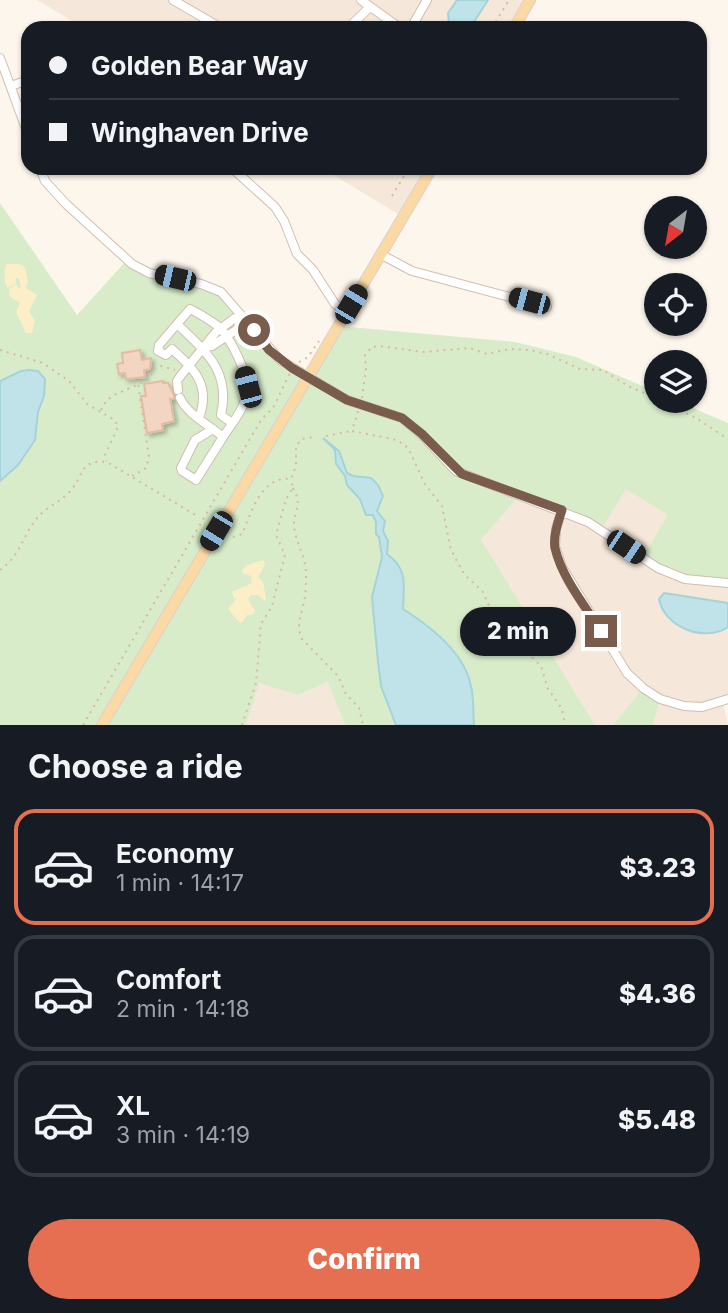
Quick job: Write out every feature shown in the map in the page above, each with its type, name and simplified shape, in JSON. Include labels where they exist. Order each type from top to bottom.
[{"type":"main road","points":[[518,21],[530,0]]},
{"type":"main road","points":[[102,725],[428,175]]},
{"type":"street","points":[[173,0],[209,21]]},
{"type":"street","points":[[361,0],[390,21]]},
{"type":"street","points":[[415,21],[427,0]]},
{"type":"street","points":[[355,21],[370,7]]},
{"type":"street","points":[[0,58],[21,114]]},
{"type":"street","points":[[11,86],[21,82]]},
{"type":"street","points":[[43,175],[66,204],[132,264],[149,272],[213,288],[229,299],[242,319],[269,350],[292,368],[360,405],[402,418],[462,474],[588,522],[658,568],[685,579],[728,583]]},
{"type":"street","points":[[240,175],[275,207],[285,221],[297,254],[313,270],[335,304],[346,312]]},
{"type":"street","points":[[380,254],[410,270],[547,307]]},
{"type":"street","points":[[199,418],[203,406],[198,374],[173,349],[166,355],[158,351],[163,340],[190,309],[224,332],[242,366],[248,387],[245,401],[196,480],[181,471],[195,440],[213,429]]},
{"type":"street","points":[[223,437],[184,407],[177,381],[204,348],[212,346],[235,318],[242,319]]},
{"type":"street","points":[[177,324],[204,348],[214,361],[223,382],[222,415],[232,423]]},
{"type":"street","points":[[562,510],[556,529],[555,546],[562,567],[627,673],[660,699],[684,706],[702,707],[728,699]]},
{"type":"path","points":[[496,21],[509,0]]},
{"type":"path","points":[[392,196],[405,175]]},
{"type":"path","points":[[83,725],[261,420],[274,408],[292,368],[296,362],[304,361],[308,357],[319,341]]},
{"type":"path","points":[[352,431],[360,405],[366,369],[365,355],[372,347],[379,346],[423,352],[469,348],[487,354],[510,349],[530,350],[547,354],[580,369],[603,370],[644,393]]},
{"type":"path","points":[[0,350],[43,363],[69,381],[80,397],[112,416],[118,427],[105,455],[100,461],[83,469],[69,493],[38,516],[21,549],[0,570]]},
{"type":"path","points":[[101,411],[110,398],[148,380],[158,366],[180,371]]},
{"type":"path","points":[[131,477],[137,476],[146,468],[149,457],[138,383]]},
{"type":"path","points":[[684,413],[728,439]]},
{"type":"path","points":[[326,436],[352,431],[393,439],[404,444],[409,450],[425,484],[442,506],[451,551],[464,574],[483,592],[488,604],[505,622],[519,645],[541,666],[548,689],[562,709],[565,725]]},
{"type":"path","points":[[313,437],[302,439],[296,446],[296,466],[291,479],[299,505],[295,519],[296,535],[306,565],[305,597],[299,617],[300,634],[338,676],[346,694],[359,708],[363,725]]},
{"type":"path","points":[[105,455],[107,462]]},
{"type":"path","points":[[100,461],[107,462],[197,516]]},
{"type":"path","points":[[233,537],[242,534],[247,518],[265,489],[280,480],[291,479]]},
{"type":"path","points":[[242,725],[256,683],[261,624],[272,606],[285,555],[276,535],[277,526],[286,499],[293,488]]},
{"type":"shaded area","points":[[37,0],[524,0],[511,21],[72,21]]},
{"type":"shaded area","points":[[334,175],[421,175],[398,214]]},
{"type":"shaded area","points":[[625,488],[669,515],[642,557],[728,583],[728,699],[723,701],[728,725],[653,725],[660,699],[643,689],[613,725],[595,725],[480,541],[520,495]]},
{"type":"shaded area","points":[[259,682],[298,695],[329,682],[345,725],[246,725]]},
{"type":"green space","points":[[0,203],[77,315],[127,260],[213,287],[263,343],[307,377],[338,326],[515,342],[576,357],[644,387],[644,413],[704,413],[728,423],[728,583],[685,579],[642,558],[668,515],[626,489],[601,530],[520,495],[481,540],[595,725],[345,725],[328,682],[298,695],[259,683],[246,725],[0,725]]},
{"type":"green space","points":[[643,688],[660,699],[653,725],[613,725]]},
{"type":"sand","points":[[7,264],[25,267],[28,282],[26,288],[37,295],[29,311],[35,321],[32,333],[26,333],[16,312],[20,303],[10,297],[9,289],[16,284],[18,288],[21,287],[19,278],[16,278],[16,283],[8,288],[4,276]]},
{"type":"sand","points":[[264,560],[265,565],[258,577],[263,582],[266,599],[265,601],[258,595],[251,595],[248,599],[255,611],[252,615],[247,615],[242,623],[239,622],[228,609],[237,598],[234,599],[232,592],[252,583],[251,576],[242,570],[247,565]]},
{"type":"water","points":[[457,0],[488,0],[474,21],[449,21],[448,13]]},
{"type":"water","points":[[29,370],[38,371],[45,379],[35,440],[18,465],[0,481],[0,381]]},
{"type":"water","points":[[323,438],[339,451],[347,473],[371,478],[378,485],[383,496],[377,511],[385,521],[383,531],[388,541],[387,554],[402,572],[403,609],[435,632],[462,662],[471,686],[474,725],[396,725],[381,686],[378,662],[372,597],[382,557],[376,522],[373,515],[366,515],[360,499],[347,485],[345,476],[336,464],[335,450]]},
{"type":"water","points":[[664,593],[728,603],[728,627],[708,633],[686,630],[662,609],[659,599]]},
{"type":"building","points":[[140,350],[142,360],[151,358],[150,369],[144,370],[145,377],[126,379],[125,373],[119,374],[117,364],[123,363],[122,353]]},
{"type":"building","points":[[163,381],[168,383],[174,395],[174,399],[170,399],[174,421],[162,424],[163,430],[147,433],[141,396],[146,396],[144,384]]},
{"type":"route","points":[[254,330],[280,360],[334,393],[360,405],[402,418],[422,434],[456,471],[562,510],[556,529],[555,546],[562,567],[601,631]]}]
